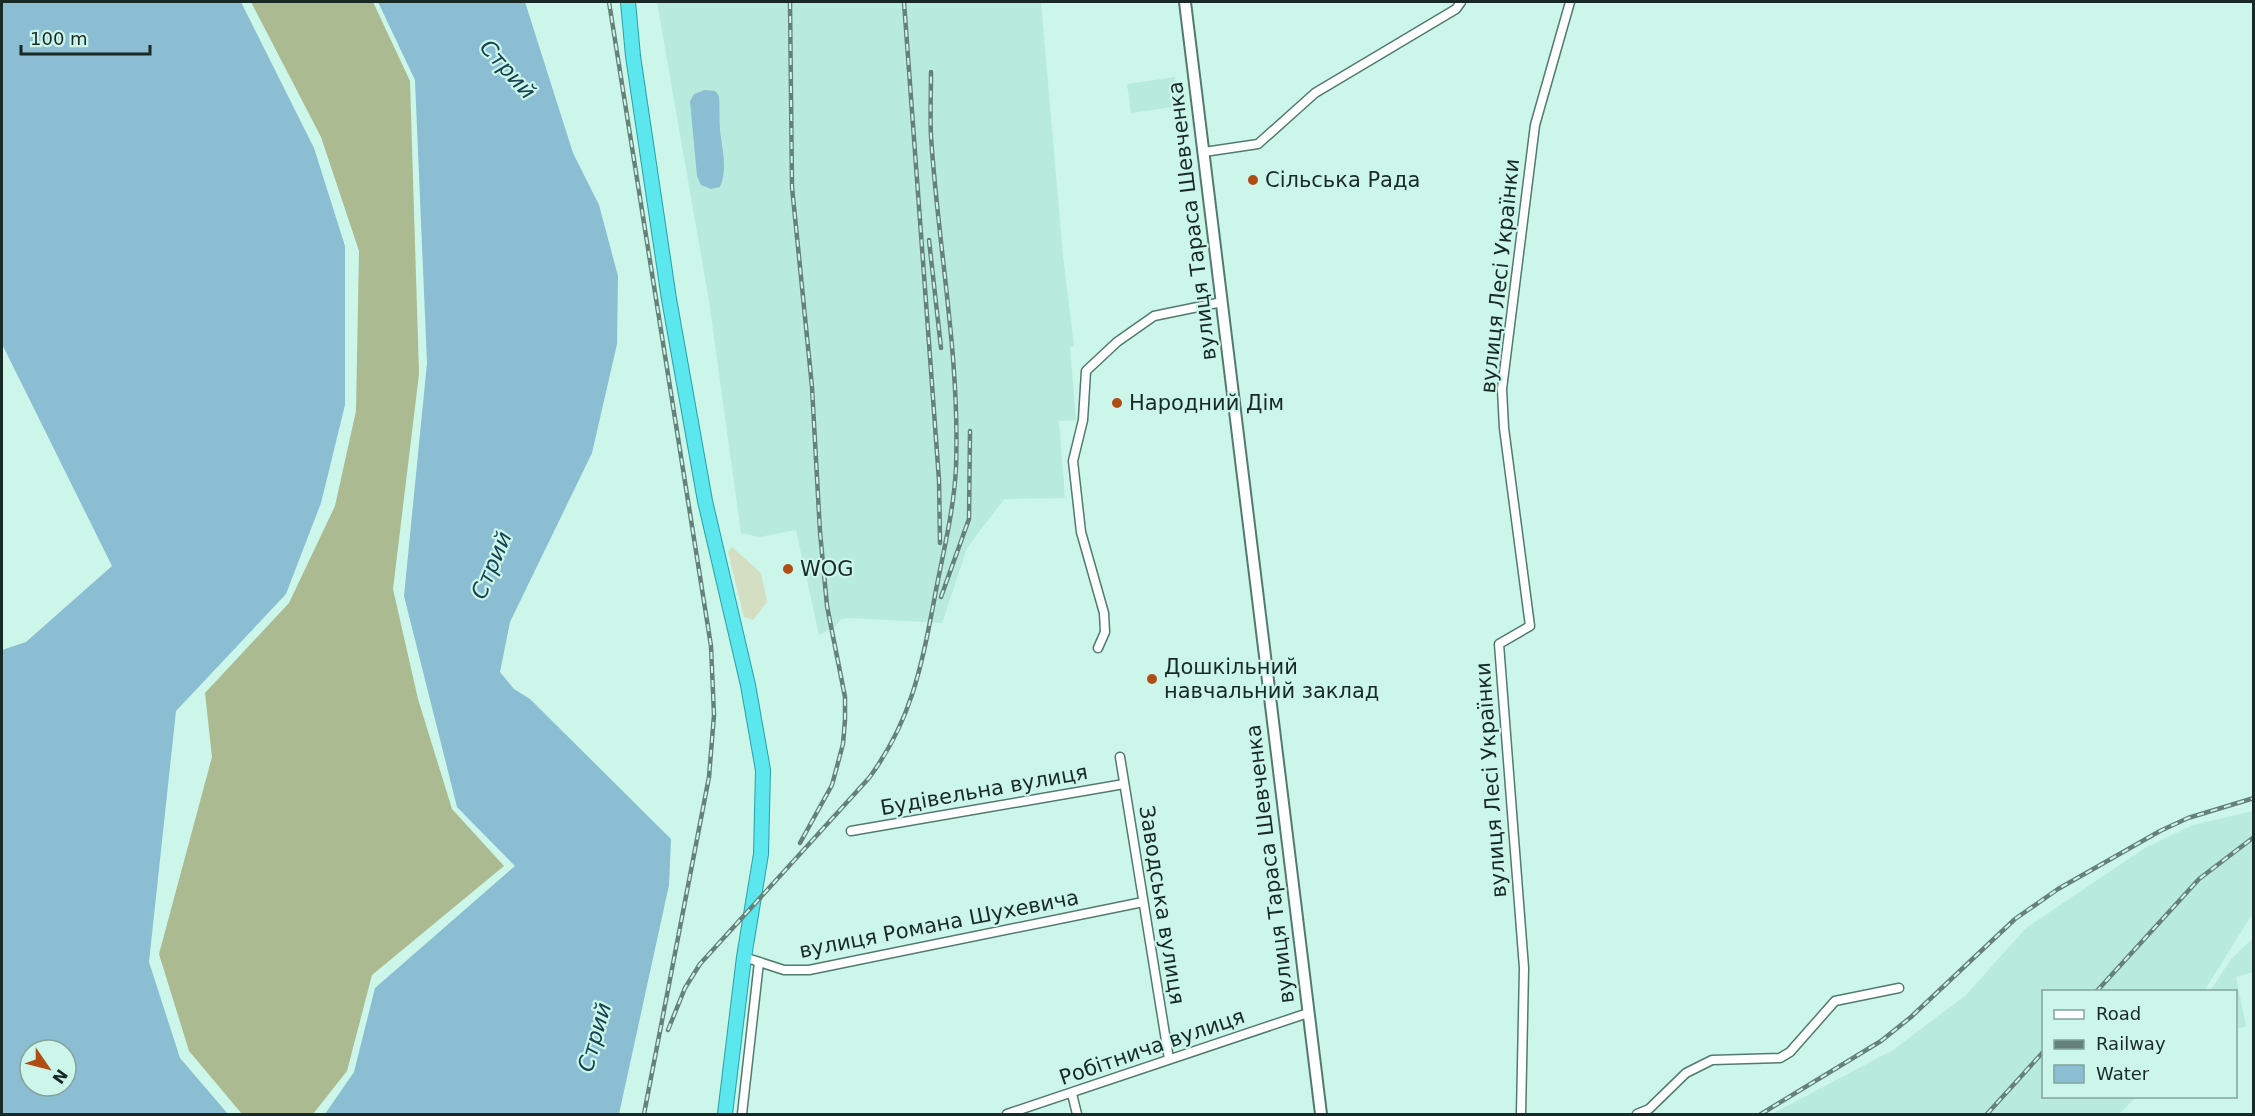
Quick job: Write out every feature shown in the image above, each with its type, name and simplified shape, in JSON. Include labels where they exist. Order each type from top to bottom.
[{"type":"highway","points":[[628,2],[633,56],[671,310],[705,501],[760,744],[764,795],[761,843],[744,957],[725,1114]]},
{"type":"street","name":"вулиця Тараса Шевченка","points":[[1185,2],[1321,1114]]},
{"type":"street","points":[[1204,152],[1258,144],[1315,93],[1456,9],[1461,2]]},
{"type":"street","name":"вулиця Лесі Українки","points":[[1521,1114],[1524,968],[1499,644],[1530,626],[1504,428],[1502,389],[1535,124],[1570,2]]},
{"type":"street","points":[[1098,648],[1105,632],[1104,612],[1081,531],[1072,461],[1083,420],[1086,371],[1117,342],[1154,316],[1222,302]]},
{"type":"street","name":"Заводська вулиця","points":[[1120,757],[1169,1059]]},
{"type":"street","name":"Будівельна вулиця","points":[[851,831],[1124,784]]},
{"type":"street","name":"вулиця Романа Шухевича","points":[[744,957],[784,970],[809,970],[1143,902]]},
{"type":"street","points":[[742,1114],[759,962]]},
{"type":"street","points":[[1637,1114],[1649,1109],[1686,1073],[1712,1060],[1780,1058],[1790,1052],[1835,1001],[1899,988]]},
{"type":"street","name":"Робітнича вулиця","points":[[1007,1114],[1308,1013]]},
{"type":"street","points":[[1072,1094],[1077,1114]]},
{"type":"shaded area","points":[[251,2],[373,2],[410,81],[419,374],[393,589],[418,699],[452,809],[504,866],[372,975],[347,1071],[313,1114],[242,1114],[189,1051],[159,954],[212,757],[205,693],[289,603],[335,506],[356,411],[359,251],[321,137]]},
{"type":"shaded area","points":[[657,2],[1041,2],[1063,256],[1074,346],[1070,347],[1076,420],[1059,421],[1065,498],[1004,499],[967,548],[942,623],[850,618],[841,619],[835,627],[819,635],[796,530],[760,537],[741,533],[709,301]]},
{"type":"shaded area","points":[[1175,77],[1179,106],[1131,113],[1127,84]]},
{"type":"shaded area","points":[[732,547],[761,573],[767,602],[753,620],[744,617],[728,552]]},
{"type":"shaded area","points":[[2253,811],[2253,913],[2205,990],[2042,990],[2042,1098],[2135,1098],[2119,1114],[1772,1114],[1893,1050],[1966,995],[2026,928],[2145,848],[2193,825]]},
{"type":"shaded area","points":[[2253,938],[2253,972],[2236,977],[2246,1026],[2237,1029],[2237,990],[2211,990],[2232,958]]},
{"type":"water","points":[[2,2],[241,2],[314,148],[345,246],[345,405],[321,503],[286,594],[176,711],[149,962],[180,1058],[228,1114],[4,1114],[2,1111],[2,650],[26,642],[112,566],[2,344]]},
{"type":"water","name":"Стрий","points":[[378,2],[525,2],[573,153],[599,205],[618,276],[617,344],[592,453],[510,622],[500,672],[514,689],[530,699],[671,839],[669,885],[619,1114],[325,1114],[354,1072],[375,988],[515,866],[457,807],[404,596],[427,363],[415,80]]},
{"type":"water","points":[[705,90],[715,91],[719,96],[724,159],[724,173],[720,187],[711,189],[701,185],[697,176],[690,101],[694,94]]},
{"type":"railway","points":[[609,2],[711,646],[714,715],[709,777],[644,1114]]},
{"type":"railway","points":[[790,2],[792,187],[812,387],[820,532],[827,606],[845,697],[843,744],[832,785],[800,843]]},
{"type":"railway","points":[[904,2],[939,480],[940,543]]},
{"type":"railway","points":[[668,1030],[685,988],[700,964],[869,778],[905,715],[919,672],[953,501],[956,467],[955,384],[934,177],[931,136],[931,72]]},
{"type":"railway","points":[[929,240],[941,348]]},
{"type":"railway","points":[[941,597],[969,519],[970,431]]},
{"type":"railway","points":[[1761,1114],[1881,1041],[1911,1017],[2015,919],[2058,889],[2160,831],[2188,818],[2254,798]]},
{"type":"railway","points":[[2098,990],[2199,879],[2254,837]]},
{"type":"railway","points":[[1987,1114],[2042,1053]]},
{"type":"place","name":"Сільська Рада","points":[[1253,180]]},
{"type":"place","name":"Народний Дім","points":[[1117,403]]},
{"type":"place","name":"WOG","points":[[788,569]]},
{"type":"place","name":"Дошкільний навчальний заклад","points":[[1152,679]]}]
